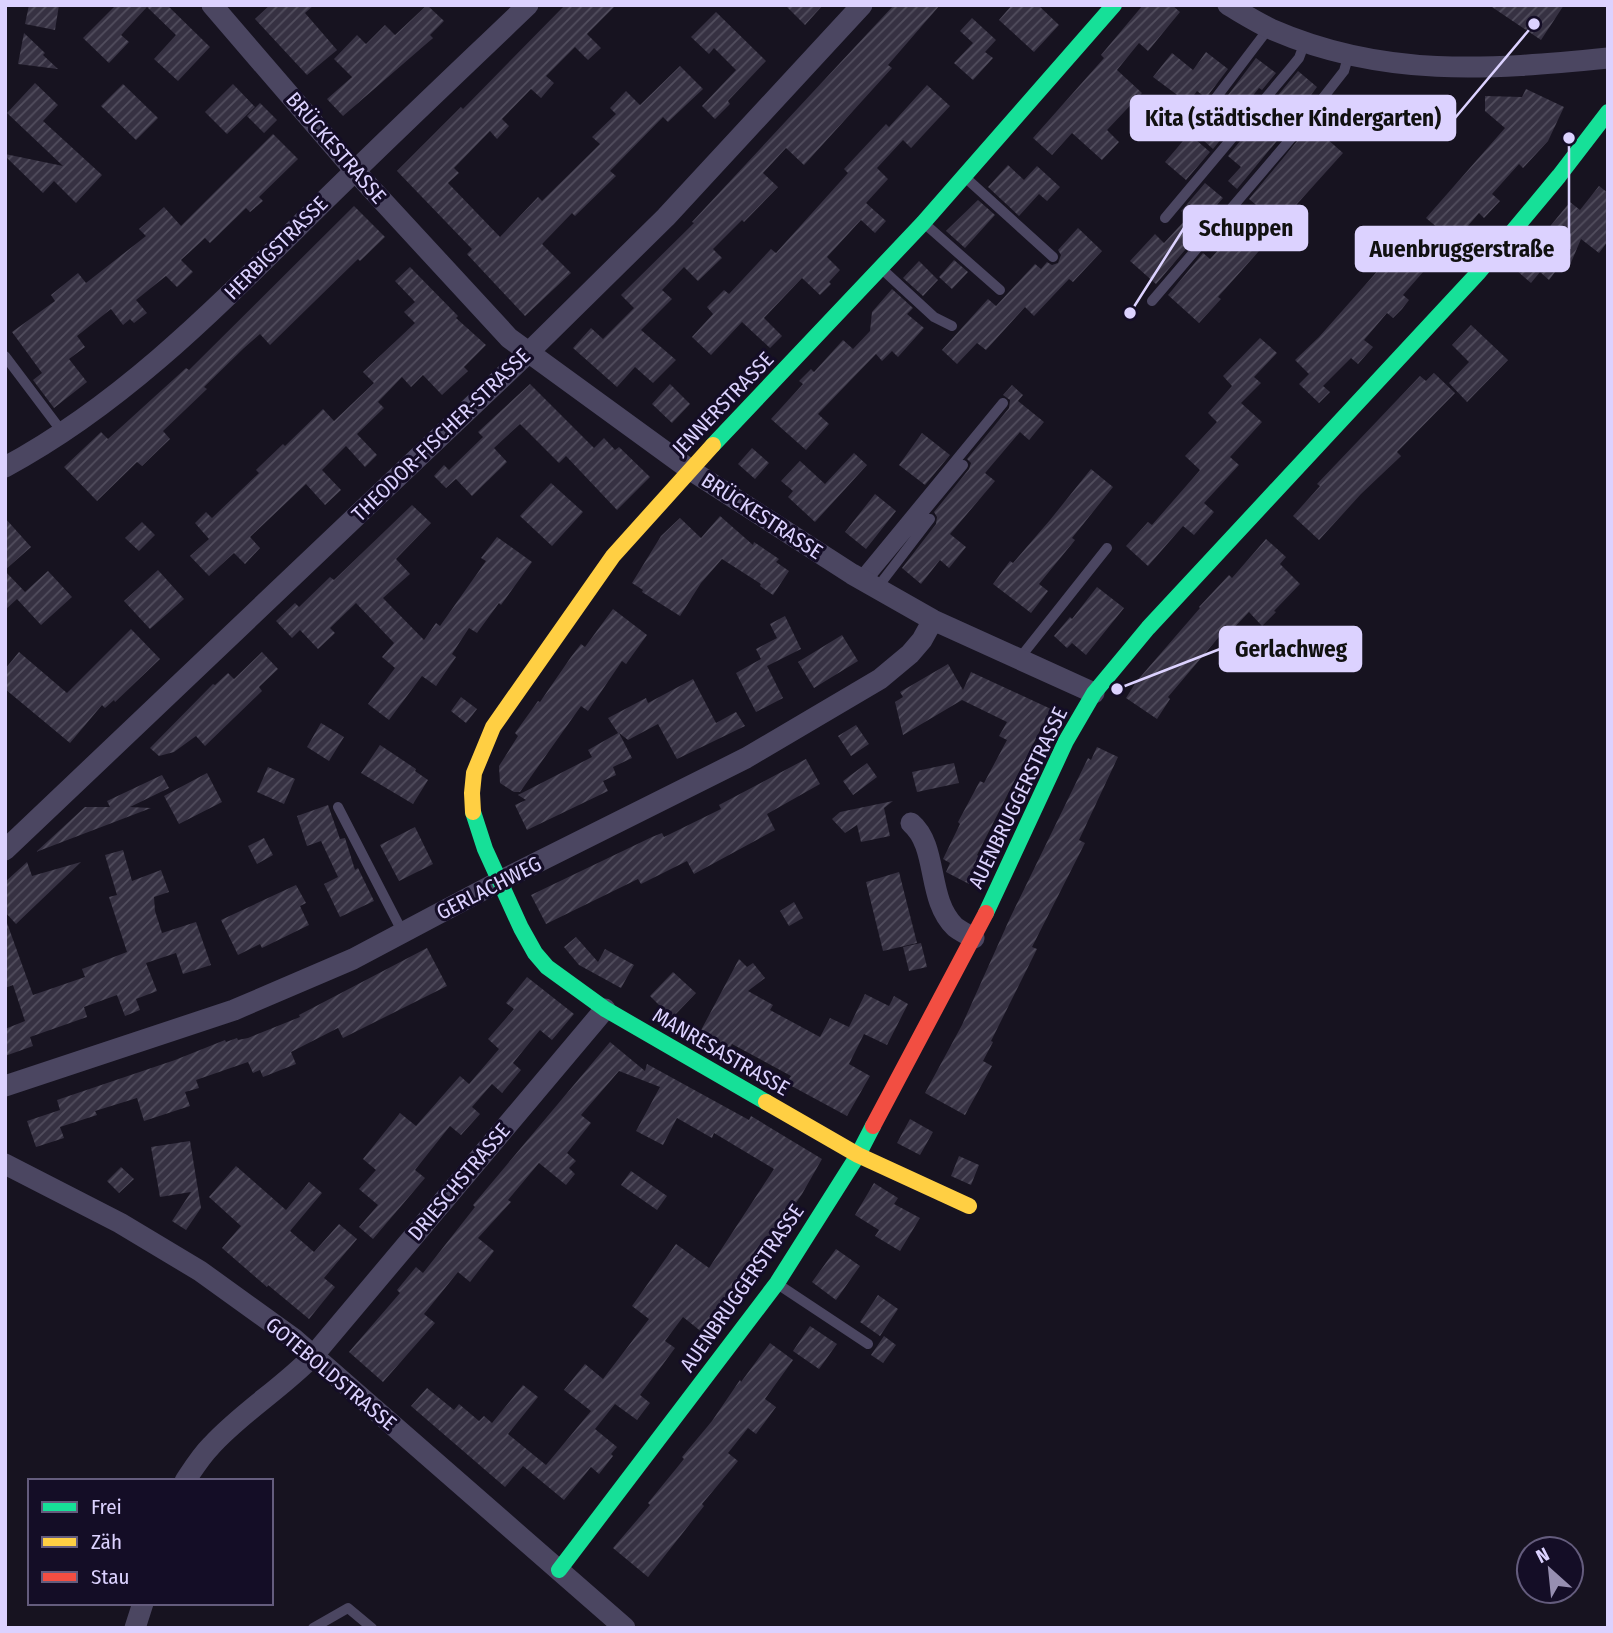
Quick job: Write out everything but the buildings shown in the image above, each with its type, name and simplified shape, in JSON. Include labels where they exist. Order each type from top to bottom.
[{"type":"street","name":"BRÜCKESTRASSE","points":[[212,5],[355,171],[509,338],[689,469],[867,582],[933,620],[1094,694]]},
{"type":"street","name":"HERBIGSTRASSE","points":[[5,467],[63,433],[187,337],[528,5]]},
{"type":"street","name":"THEODOR-FISCHER-STRASSE","points":[[5,850],[529,352],[666,217],[862,5]]},
{"type":"street","name":"JENNERSTRASSE","points":[[500,881],[478,837],[471,807],[473,778],[481,750],[493,727],[598,577],[689,469],[923,223],[1114,5]]},
{"type":"street","points":[[1228,5],[1269,28],[1305,42],[1349,54],[1411,65],[1454,69],[1530,66],[1608,58]]},
{"type":"street","name":"AUENBRUGGERSTRASSE","points":[[559,1570],[777,1283],[858,1155],[974,938],[1066,741],[1094,694],[1183,589],[1478,273],[1608,112]]},
{"type":"street","name":"GERLACHWEG","points":[[5,1086],[234,1010],[342,964],[500,881],[746,758],[880,679],[910,654],[933,620]]},
{"type":"street","points":[[911,823],[921,831],[940,905],[955,927],[974,938]]},
{"type":"street","name":"MANRESASTRASSE","points":[[500,881],[521,927],[541,961],[566,983],[605,1009],[858,1155],[969,1206]]},
{"type":"street","name":"DRIESCHSTRASSE","points":[[186,1479],[209,1447],[238,1419],[298,1372],[313,1356],[605,1009]]},
{"type":"street","name":"GOTEBOLDSTRASSE","points":[[5,1164],[120,1223],[201,1271],[293,1338],[625,1628]]},
{"type":"street","points":[[135,1628],[142,1605]]},
{"type":"lane","points":[[1198,127],[1212,103],[1269,28]]},
{"type":"lane","points":[[1165,218],[1299,58],[1305,42]]},
{"type":"lane","points":[[1152,301],[1293,136],[1343,71],[1349,54]]},
{"type":"lane","points":[[965,177],[1053,257]]},
{"type":"lane","points":[[923,223],[1000,290]]},
{"type":"lane","points":[[881,268],[934,317],[952,326]]},
{"type":"lane","points":[[5,356],[63,433]]},
{"type":"lane","points":[[867,582],[1003,403]]},
{"type":"lane","points":[[867,582],[963,464]]},
{"type":"lane","points":[[867,582],[930,519]]},
{"type":"lane","points":[[1019,659],[1107,548]]},
{"type":"lane","points":[[338,807],[403,933]]},
{"type":"lane","points":[[777,1283],[868,1344]]},
{"type":"lane","points":[[313,1628],[348,1608],[372,1628]]},
{"type":"traffic: fast","points":[[713,445],[923,223],[1114,5]]},
{"type":"traffic: fast","points":[[986,913],[1066,741],[1094,693],[1148,628],[1478,273],[1608,112]]},
{"type":"traffic: fast","points":[[473,812],[485,849],[521,928],[535,953],[547,967],[605,1009],[766,1102]]},
{"type":"traffic: fast","points":[[559,1570],[777,1283],[858,1155],[873,1126]]},
{"type":"traffic: slow","points":[[473,812],[474,773],[493,727],[613,556],[713,445]]},
{"type":"traffic: slow","points":[[766,1102],[858,1155],[969,1206]]},
{"type":"traffic: jam","points":[[873,1126],[986,913]]},
{"type":"place","name":"Kita (städtischer Kindergarten)","points":[[1534,24]]},
{"type":"place","name":"Auenbruggerstraße","points":[[1569,138]]},
{"type":"place","name":"Schuppen","points":[[1130,313]]},
{"type":"place","name":"Gerlachweg","points":[[1117,689]]}]
